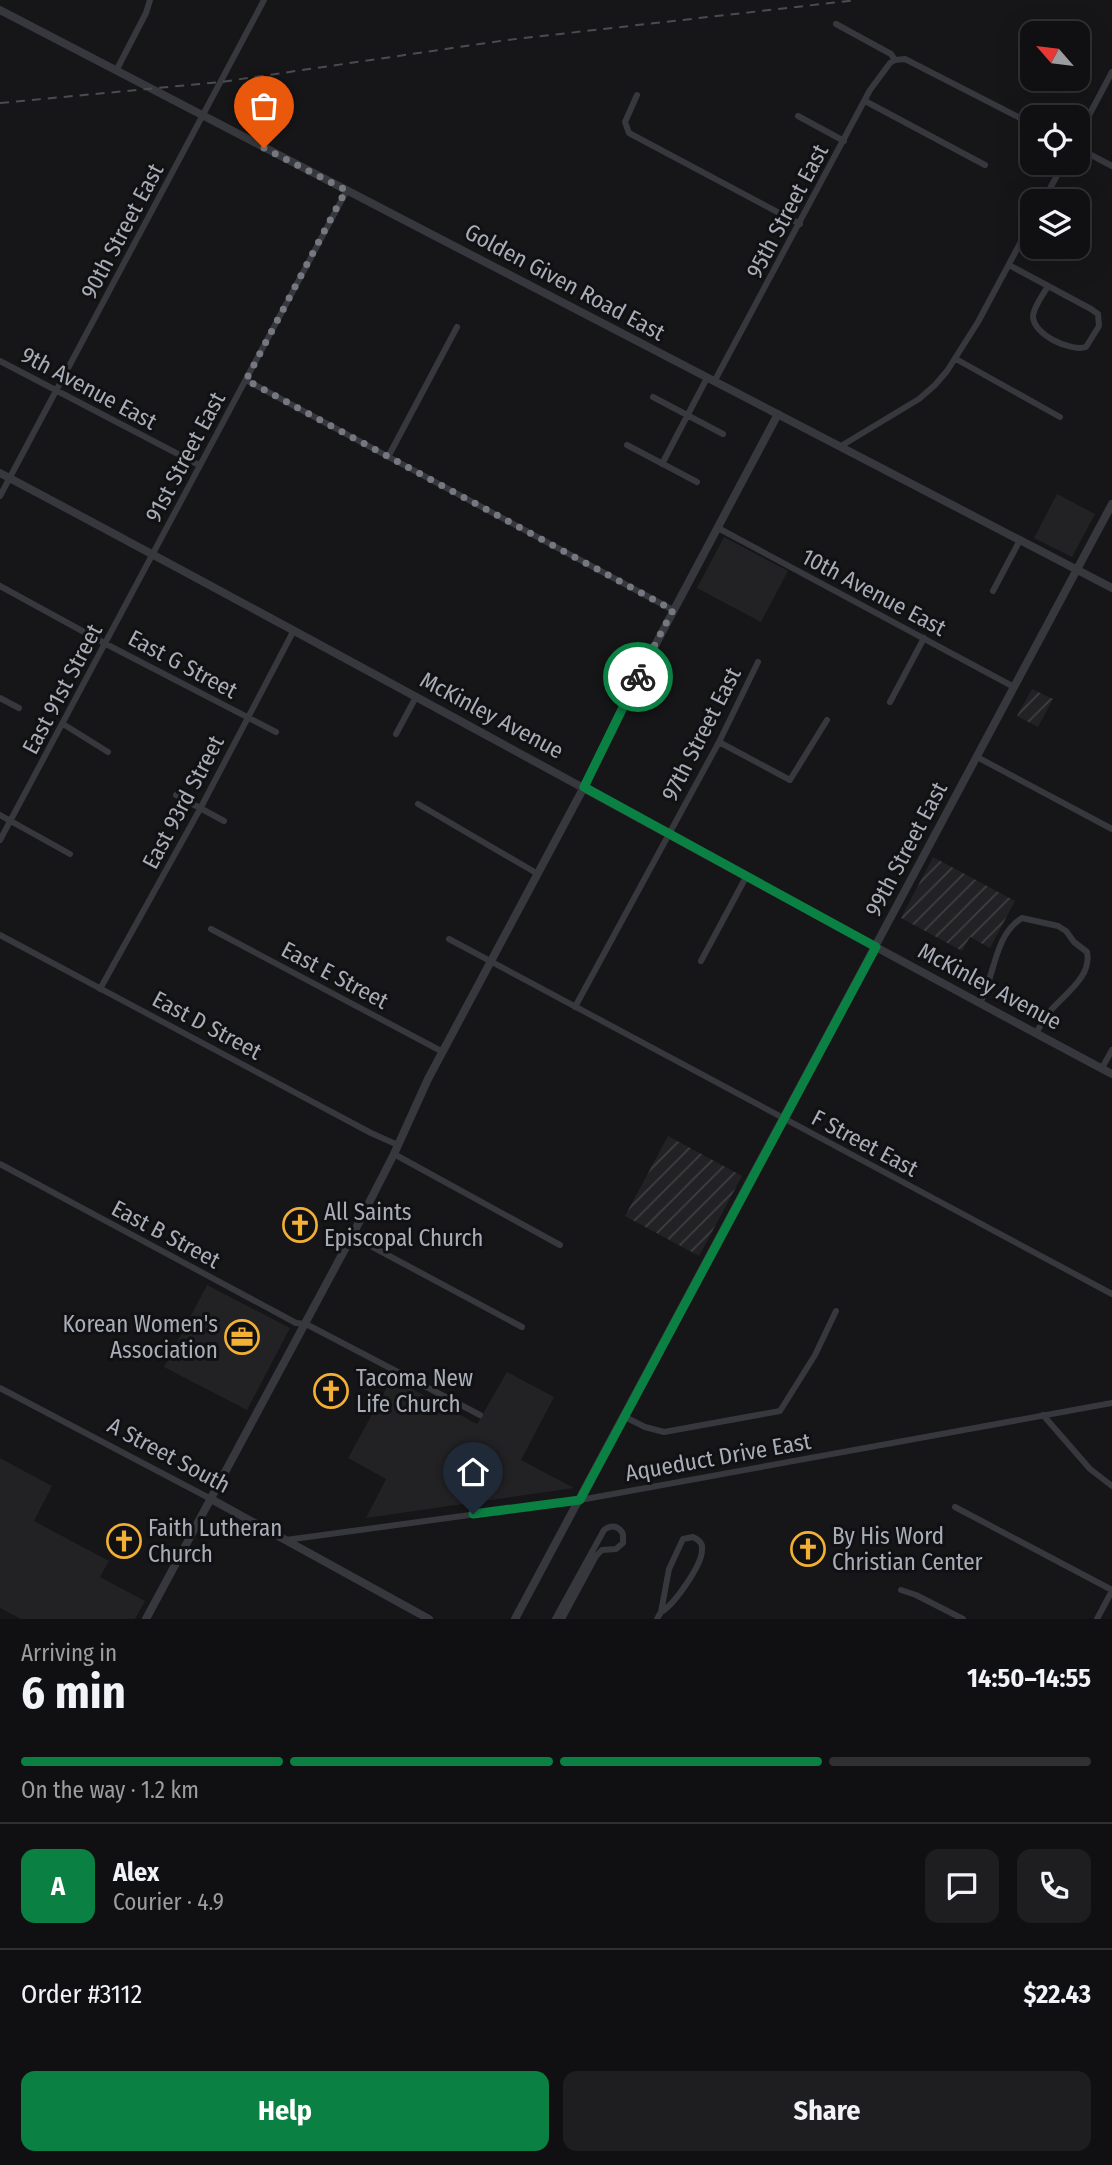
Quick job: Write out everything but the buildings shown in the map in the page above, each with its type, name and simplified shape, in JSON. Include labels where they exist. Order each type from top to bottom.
[{"type":"street","points":[[116,71],[150,0]]},
{"type":"street","name":"90th Street East","points":[[0,496],[264,0]]},
{"type":"street","name":"Golden Given Road East","points":[[0,10],[1112,587]]},
{"type":"street","points":[[836,24],[891,54],[895,60],[905,60],[1020,118]]},
{"type":"street","name":"95th Street East","points":[[662,464],[800,224],[865,100],[878,78],[895,60]]},
{"type":"street","points":[[1090,113],[1112,72]]},
{"type":"street","points":[[637,95],[625,122],[629,133],[800,224]]},
{"type":"street","points":[[865,100],[985,165]]},
{"type":"street","points":[[798,116],[844,141]]},
{"type":"street","points":[[1090,154],[1112,166]]},
{"type":"street","name":"91st Street East","points":[[153,554],[346,190]]},
{"type":"street","points":[[841,446],[919,398],[935,385],[956,359],[1020,244]]},
{"type":"street","points":[[1009,265],[1091,309],[1098,314],[1099,326],[1086,347],[1070,348],[1041,332],[1034,319],[1037,305],[1048,286]]},
{"type":"street","points":[[388,457],[457,327]]},
{"type":"street","points":[[956,359],[1059,417]]},
{"type":"street","name":"9th Avenue East","points":[[0,361],[199,465]]},
{"type":"street","points":[[246,380],[673,610]]},
{"type":"street","points":[[653,397],[723,434]]},
{"type":"street","points":[[146,1619],[306,1324],[394,1154],[428,1079],[778,414]]},
{"type":"street","points":[[626,445],[697,482]]},
{"type":"street","name":"McKinley Avenue","points":[[0,472],[1112,1074]]},
{"type":"street","name":"99th Street East","points":[[515,1619],[1112,504]]},
{"type":"street","name":"10th Avenue East","points":[[718,528],[1014,687]]},
{"type":"street","points":[[993,591],[1020,540]]},
{"type":"street","name":"East 91st Street","points":[[0,840],[153,554]]},
{"type":"street","name":"East G Street","points":[[0,586],[276,732]]},
{"type":"street","name":"East 93rd Street","points":[[100,989],[200,809],[294,630]]},
{"type":"street","points":[[890,702],[924,638]]},
{"type":"street","name":"97th Street East","points":[[575,1007],[719,742],[758,662]]},
{"type":"street","points":[[397,734],[416,697]]},
{"type":"street","points":[[0,698],[19,708]]},
{"type":"street","points":[[719,742],[790,780],[827,720]]},
{"type":"street","points":[[63,724],[108,751]]},
{"type":"street","points":[[976,757],[1112,828]]},
{"type":"street","points":[[176,794],[224,821]]},
{"type":"street","points":[[418,804],[538,874]]},
{"type":"street","points":[[0,815],[70,854]]},
{"type":"street","points":[[701,961],[746,877]]},
{"type":"street","points":[[980,1003],[991,981],[1000,946],[1011,926],[1021,918],[1058,926],[1087,951],[1089,957],[1076,985],[1047,1014],[1036,1033]]},
{"type":"street","name":"East E Street","points":[[211,929],[443,1052]]},
{"type":"street","name":"East D Street","points":[[0,935],[398,1145]]},
{"type":"street","name":"F Street East","points":[[449,939],[1112,1294]]},
{"type":"street","points":[[1102,1068],[1112,1050]]},
{"type":"street","points":[[394,1154],[560,1245]]},
{"type":"street","name":"East B Street","points":[[0,1164],[296,1323],[306,1324],[480,1415]]},
{"type":"street","points":[[352,1236],[522,1327]]},
{"type":"street","points":[[625,1417],[645,1427],[664,1432],[780,1411],[815,1355],[836,1311]]},
{"type":"street","name":"A Street South","points":[[0,1388],[211,1499],[429,1619]]},
{"type":"street","name":"Aqueduct Drive East","points":[[286,1540],[580,1500],[1112,1403]]},
{"type":"street","points":[[1043,1415],[1090,1469],[1112,1486]]},
{"type":"street","points":[[955,1507],[1112,1591],[1097,1619]]},
{"type":"street","points":[[555,1619],[604,1530],[612,1526],[620,1529],[624,1537],[621,1546],[616,1549],[602,1549],[596,1556],[562,1619]]},
{"type":"street","points":[[657,1619],[661,1612],[671,1562],[683,1539],[693,1537],[702,1546],[701,1556],[677,1598],[661,1612]]},
{"type":"street","points":[[901,1590],[963,1619]]},
{"type":"shaded area","points":[[1057,494],[1095,514],[1072,557],[1034,538]]},
{"type":"shaded area","points":[[724,537],[788,571],[761,622],[697,588]]},
{"type":"shaded area","points":[[1032,689],[1053,699],[1038,727],[1017,716]]},
{"type":"shaded area","points":[[933,857],[1015,901],[990,948],[970,937],[962,951],[901,918]]},
{"type":"shaded area","points":[[668,1136],[742,1176],[699,1256],[625,1216]]},
{"type":"shaded area","points":[[207,1285],[290,1328],[247,1410],[164,1367]]},
{"type":"shaded area","points":[[507,1372],[554,1397],[521,1460],[574,1488],[366,1518],[386,1479],[348,1458],[392,1378],[477,1424]]},
{"type":"shaded area","points":[[0,1458],[52,1486],[34,1521],[109,1561],[100,1577],[145,1601],[135,1619],[21,1619],[0,1608]]},
{"type":"railway","points":[[0,103],[221,82],[507,40],[857,0]]},
{"type":"way so far","points":[[264,148],[346,190],[246,380],[673,610],[638,677]]},
{"type":"place","name":"All Saints Episcopal Church","points":[[300,1225]]},
{"type":"place","name":"Korean Women's Association","points":[[242,1337]]},
{"type":"place","name":"Tacoma New Life Church","points":[[331,1391]]},
{"type":"place","name":"Faith Lutheran Church","points":[[124,1541]]},
{"type":"place","name":"By His Word Christian Center","points":[[808,1549]]},
{"type":"route","points":[[473,1514],[580,1500],[876,947],[584,787],[638,677]]}]
